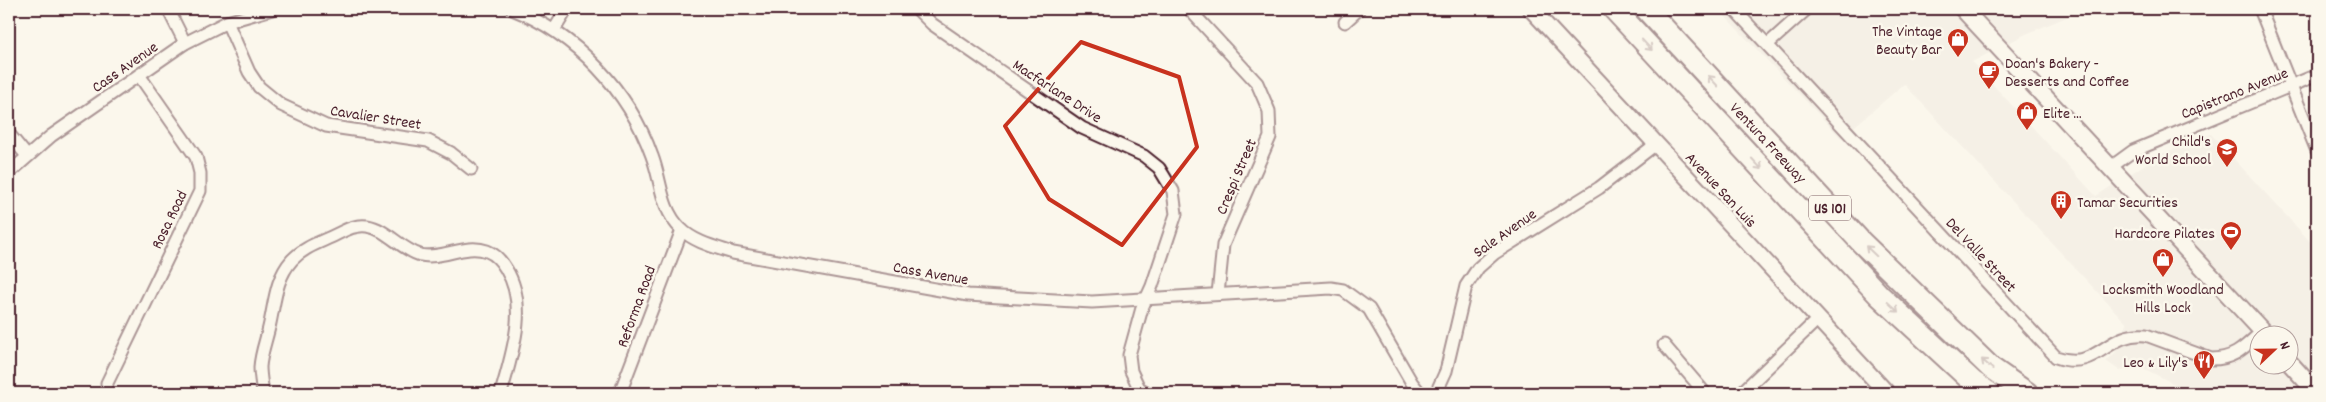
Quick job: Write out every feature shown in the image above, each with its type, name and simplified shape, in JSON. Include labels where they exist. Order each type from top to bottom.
[{"type":"highway","name":"Ventura Freeway","points":[[1614,9],[1879,295],[1973,382],[1989,393]]},
{"type":"highway","name":"Ventura Freeway","points":[[1646,9],[1861,242],[1991,368],[2027,393]]},
{"type":"main road","points":[[1963,9],[2111,167],[2252,324]]},
{"type":"main road","points":[[2298,371],[2317,393]]},
{"type":"street","points":[[168,9],[185,43]]},
{"type":"street","name":"Cass Avenue","points":[[9,173],[51,136],[185,43],[227,22],[272,9]]},
{"type":"street","name":"Cass Avenue","points":[[512,9],[554,30],[586,55],[610,82],[641,127],[653,158],[667,212],[682,230],[698,241],[732,252],[968,295],[1092,302],[1331,288],[1343,290],[1369,309],[1412,384],[1420,393]]},
{"type":"street","points":[[554,30],[567,9]]},
{"type":"street","name":"Macfarlane Drive","points":[[917,9],[932,24],[1082,128],[1144,156],[1159,168],[1173,191],[1176,214],[1129,355],[1131,371],[1140,388],[1148,393]]},
{"type":"street","name":"Crespi Street","points":[[1189,9],[1258,83],[1269,110],[1270,137],[1223,245],[1218,294]]},
{"type":"street","points":[[1345,22],[1359,9]]},
{"type":"street","name":"Avenue San Luis","points":[[1531,9],[1887,393]]},
{"type":"street","name":"Del Valle Street","points":[[1734,9],[2056,357],[2068,361],[2081,361],[2094,356],[2117,339],[2135,334],[2146,335],[2211,359],[2220,359],[2240,352],[2248,345]]},
{"type":"street","points":[[1768,44],[1806,9]]},
{"type":"street","points":[[2260,9],[2317,151]]},
{"type":"street","name":"Cavalier Street","points":[[227,22],[249,72],[259,87],[281,105],[326,126],[428,141],[451,153],[471,169]]},
{"type":"street","name":"Rosa Road","points":[[107,383],[200,191],[200,173],[196,157],[139,75]]},
{"type":"street","name":"Capistrano Avenue","points":[[2111,167],[2133,151],[2317,76]]},
{"type":"street","points":[[9,134],[27,156]]},
{"type":"street","name":"Sale Avenue","points":[[1436,393],[1446,371],[1466,286],[1478,268],[1495,253],[1598,188],[1656,144]]},
{"type":"street","points":[[263,393],[260,368],[262,355],[277,287],[284,272],[292,260],[306,248],[353,227],[365,226],[377,229],[419,254],[432,256],[471,249],[488,251],[502,262],[511,276],[516,293],[517,314],[514,348],[501,393]]},
{"type":"street","name":"Reforma Road","points":[[620,393],[682,230]]},
{"type":"street","points":[[1741,393],[1818,319]]},
{"type":"street","points":[[1664,346],[1705,393]]},
{"type":"highlighted area","points":[[1081,42],[1179,77],[1197,147],[1122,245],[1049,199],[1005,126]]},
{"type":"shaded area","points":[[1718,9],[2086,9],[2026,34],[1972,62],[2096,196],[2147,163],[2149,159],[2211,134],[2317,249],[2317,393],[2192,393],[2135,364],[2120,371],[2106,361],[2115,353],[2127,324],[1904,84],[1841,138]]},
{"type":"place","name":"The Vintage Beauty Bar","points":[[1958,58]]},
{"type":"place","name":"Doan's Bakery - Desserts and Coffee","points":[[1989,90]]},
{"type":"place","name":"Elite ...","points":[[2027,131]]},
{"type":"place","name":"Child's World School","points":[[2227,168]]},
{"type":"place","name":"Tamar Securities","points":[[2061,220]]},
{"type":"place","name":"Hardcore Pilates","points":[[2231,251]]},
{"type":"place","name":"Locksmith Woodland Hills Lock","points":[[2163,278]]},
{"type":"place","name":"Leo & Lily's","points":[[2204,380]]}]
